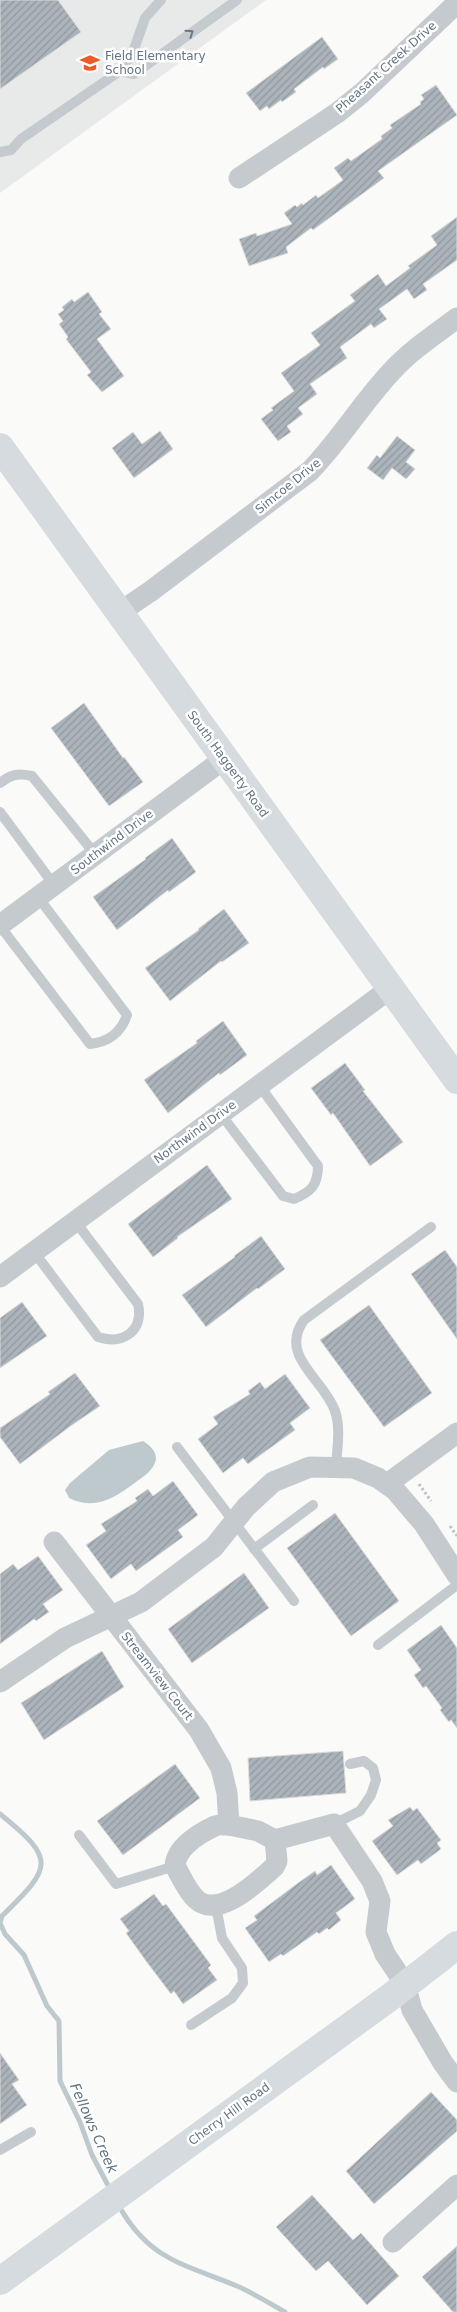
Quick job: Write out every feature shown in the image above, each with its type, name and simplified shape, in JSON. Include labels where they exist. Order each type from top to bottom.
[{"type":"main road","name":"South Haggerty Road","points":[[0,447],[457,1080]]},
{"type":"main road","name":"Cherry Hill Road","points":[[4,2278],[393,1995],[457,1945]]},
{"type":"street","name":"Pheasant Creek Drive","points":[[239,178],[337,113],[362,93],[457,3]]},
{"type":"street","name":"Simcoe Drive","points":[[120,612],[151,591],[310,471],[326,454],[390,372],[411,352],[457,318]]},
{"type":"street","name":"Southwind Drive","points":[[0,926],[224,758]]},
{"type":"street","name":"Northwind Drive","points":[[1,1273],[34,1252],[391,988]]},
{"type":"street","points":[[387,1484],[457,1433]]},
{"type":"street","points":[[0,1682],[44,1650],[141,1602],[214,1547],[232,1522],[260,1492],[273,1482],[310,1467],[336,1466],[354,1468],[387,1484],[407,1501],[457,1575]]},
{"type":"street","name":"Streamview Court","points":[[54,1542],[199,1730],[221,1768],[227,1793],[229,1825]]},
{"type":"street","points":[[275,1840],[277,1861],[274,1867],[229,1902],[216,1906],[204,1905],[194,1898],[175,1866],[181,1849],[214,1826],[229,1825],[258,1831],[275,1840],[334,1824],[372,1881],[380,1902],[376,1932],[385,1954],[405,1984],[412,2010],[443,2063],[457,2082]]},
{"type":"street","points":[[393,2242],[457,2186]]},
{"type":"lane","points":[[0,152],[11,150],[20,139],[120,71],[132,56],[146,18],[161,0]]},
{"type":"lane","points":[[120,71],[134,74],[237,0]]},
{"type":"lane","points":[[0,783],[9,776],[19,773],[32,776],[95,854]]},
{"type":"lane","points":[[0,812],[46,891],[127,1015],[122,1029],[104,1042],[90,1044],[0,926]]},
{"type":"lane","points":[[220,1114],[283,1196],[294,1199],[309,1192],[318,1181],[318,1166],[260,1085]]},
{"type":"lane","points":[[34,1252],[98,1337],[111,1341],[121,1339],[137,1327],[141,1317],[138,1304],[75,1221]]},
{"type":"lane","points":[[336,1466],[336,1414],[327,1395],[297,1354],[294,1340],[297,1329],[304,1320],[431,1227]]},
{"type":"lane","points":[[177,1447],[232,1522],[294,1601]]},
{"type":"lane","points":[[254,1549],[313,1505]]},
{"type":"lane","points":[[378,1646],[457,1586]]},
{"type":"lane","points":[[334,1824],[360,1811],[371,1795],[376,1780],[373,1768],[364,1761],[350,1764]]},
{"type":"lane","points":[[79,1835],[116,1884],[175,1866]]},
{"type":"lane","points":[[191,2025],[232,1998],[243,1983],[242,1968],[222,1938],[216,1906]]},
{"type":"lane","points":[[0,2150],[31,2132]]},
{"type":"path","points":[[421,1478],[419,1484],[435,1506]]},
{"type":"path","points":[[446,1521],[457,1536]]},
{"type":"shaded area","name":"Field Elementary School","points":[[0,0],[266,0],[0,193]]},
{"type":"shaded area","points":[[143,1441],[153,1450],[156,1459],[151,1470],[142,1477],[120,1493],[104,1501],[88,1503],[69,1498],[65,1490],[70,1483],[109,1450]]},
{"type":"building","points":[[0,0],[58,0],[81,32],[0,89]]},
{"type":"building","points":[[322,37],[338,59],[324,69],[323,67],[294,89],[296,92],[282,102],[281,100],[269,109],[267,106],[260,111],[246,93]]},
{"type":"building","points":[[436,85],[457,115],[378,171],[384,178],[313,230],[311,228],[286,247],[288,253],[249,266],[239,239],[256,233],[257,236],[292,224],[284,213],[295,205],[297,207],[302,203],[303,205],[316,195],[318,198],[343,180],[334,168],[348,158],[351,161],[382,139],[381,136],[392,128],[390,125],[421,104],[420,102],[424,99],[421,95]]},
{"type":"building","points":[[457,217],[457,260],[423,284],[427,290],[414,299],[407,289],[379,309],[387,319],[374,328],[371,324],[340,347],[347,358],[310,384],[317,394],[298,408],[303,414],[287,426],[291,432],[278,441],[261,419],[273,410],[271,408],[294,391],[281,373],[320,345],[311,333],[355,301],[350,295],[378,274],[386,286],[410,268],[408,266],[437,245],[431,236]]},
{"type":"building","points":[[88,292],[102,312],[99,314],[111,329],[97,339],[124,376],[102,392],[87,375],[91,372],[66,339],[68,337],[59,324],[63,321],[58,314],[64,310],[62,307],[72,299],[74,302]]},
{"type":"building","points":[[160,431],[173,449],[134,478],[112,448],[133,432],[142,444]]},
{"type":"building","points":[[397,436],[415,450],[406,462],[415,469],[406,479],[392,468],[383,480],[367,468],[377,455],[380,458]]},
{"type":"building","points":[[84,703],[123,758],[143,782],[109,806],[51,728]]},
{"type":"building","points":[[172,838],[196,872],[169,892],[168,890],[117,930],[93,897]]},
{"type":"building","points":[[224,909],[249,943],[221,961],[170,1001],[145,968],[199,930]]},
{"type":"building","points":[[223,1021],[247,1055],[220,1075],[219,1073],[168,1113],[144,1080],[197,1043],[196,1041]]},
{"type":"building","points":[[345,1063],[365,1090],[363,1091],[403,1142],[370,1166],[333,1113],[331,1115],[311,1088]]},
{"type":"building","points":[[207,1165],[232,1199],[177,1237],[153,1257],[128,1224]]},
{"type":"building","points":[[261,1236],[285,1269],[206,1327],[182,1295]]},
{"type":"building","points":[[445,1250],[457,1267],[457,1339],[411,1274]]},
{"type":"building","points":[[22,1302],[47,1336],[0,1368],[0,1318]]},
{"type":"building","points":[[369,1305],[432,1393],[384,1427],[320,1340]]},
{"type":"building","points":[[75,1373],[100,1406],[20,1464],[0,1437],[0,1428],[50,1394],[48,1392]]},
{"type":"building","points":[[285,1374],[310,1408],[290,1423],[295,1430],[248,1464],[243,1458],[223,1473],[198,1439],[218,1424],[213,1417],[250,1394],[248,1391],[260,1382],[265,1389]]},
{"type":"building","points":[[173,1481],[198,1515],[178,1530],[183,1537],[136,1571],[131,1564],[111,1579],[86,1545],[106,1531],[101,1524],[137,1501],[135,1498],[148,1489],[153,1496]]},
{"type":"building","points":[[335,1513],[399,1601],[351,1636],[287,1548]]},
{"type":"building","points":[[38,1556],[63,1590],[43,1604],[49,1612],[36,1621],[34,1619],[0,1644],[0,1574],[13,1564],[18,1570]]},
{"type":"building","points":[[244,1573],[269,1608],[192,1663],[168,1629]]},
{"type":"building","points":[[441,1625],[457,1648],[457,1728],[451,1720],[449,1722],[440,1710],[442,1708],[426,1686],[423,1688],[414,1675],[421,1670],[407,1650]]},
{"type":"building","points":[[102,1651],[124,1687],[44,1740],[21,1703]]},
{"type":"building","points":[[343,1751],[346,1793],[250,1801],[248,1758]]},
{"type":"building","points":[[175,1764],[200,1798],[123,1855],[97,1821]]},
{"type":"building","points":[[410,1807],[413,1811],[417,1808],[441,1840],[437,1843],[441,1849],[421,1864],[418,1860],[397,1875],[372,1841],[393,1826],[388,1820]]},
{"type":"building","points":[[331,1865],[355,1899],[336,1913],[341,1920],[329,1930],[327,1928],[319,1934],[317,1932],[283,1956],[281,1954],[269,1962],[245,1928],[257,1920],[254,1916],[298,1883],[315,1871],[317,1875]]},
{"type":"building","points":[[154,1894],[163,1906],[166,1904],[211,1965],[208,1968],[217,1980],[183,2004],[174,1991],[171,1994],[146,1961],[126,1933],[129,1931],[120,1919]]},
{"type":"building","points":[[0,2053],[19,2080],[12,2084],[27,2105],[0,2124]]},
{"type":"building","points":[[431,2092],[457,2120],[457,2131],[374,2204],[346,2171]]},
{"type":"building","points":[[312,2195],[353,2240],[361,2233],[399,2276],[367,2305],[328,2261],[316,2271],[276,2227]]},
{"type":"building","points":[[457,2246],[457,2312],[453,2312],[422,2277]]},
{"type":"waterway","name":"Fellows Creek","points":[[0,1814],[31,1842],[39,1854],[41,1864],[31,1886],[2,1916],[0,1923],[5,1934],[24,1955],[47,2006],[59,2021],[60,2081],[80,2122],[92,2155],[111,2191]]},
{"type":"waterway","name":"Fellows Creek","points":[[119,2206],[143,2238],[169,2258],[243,2289],[285,2312]]},
{"type":"place","name":"Field Elementary School","points":[[90,63]]}]
